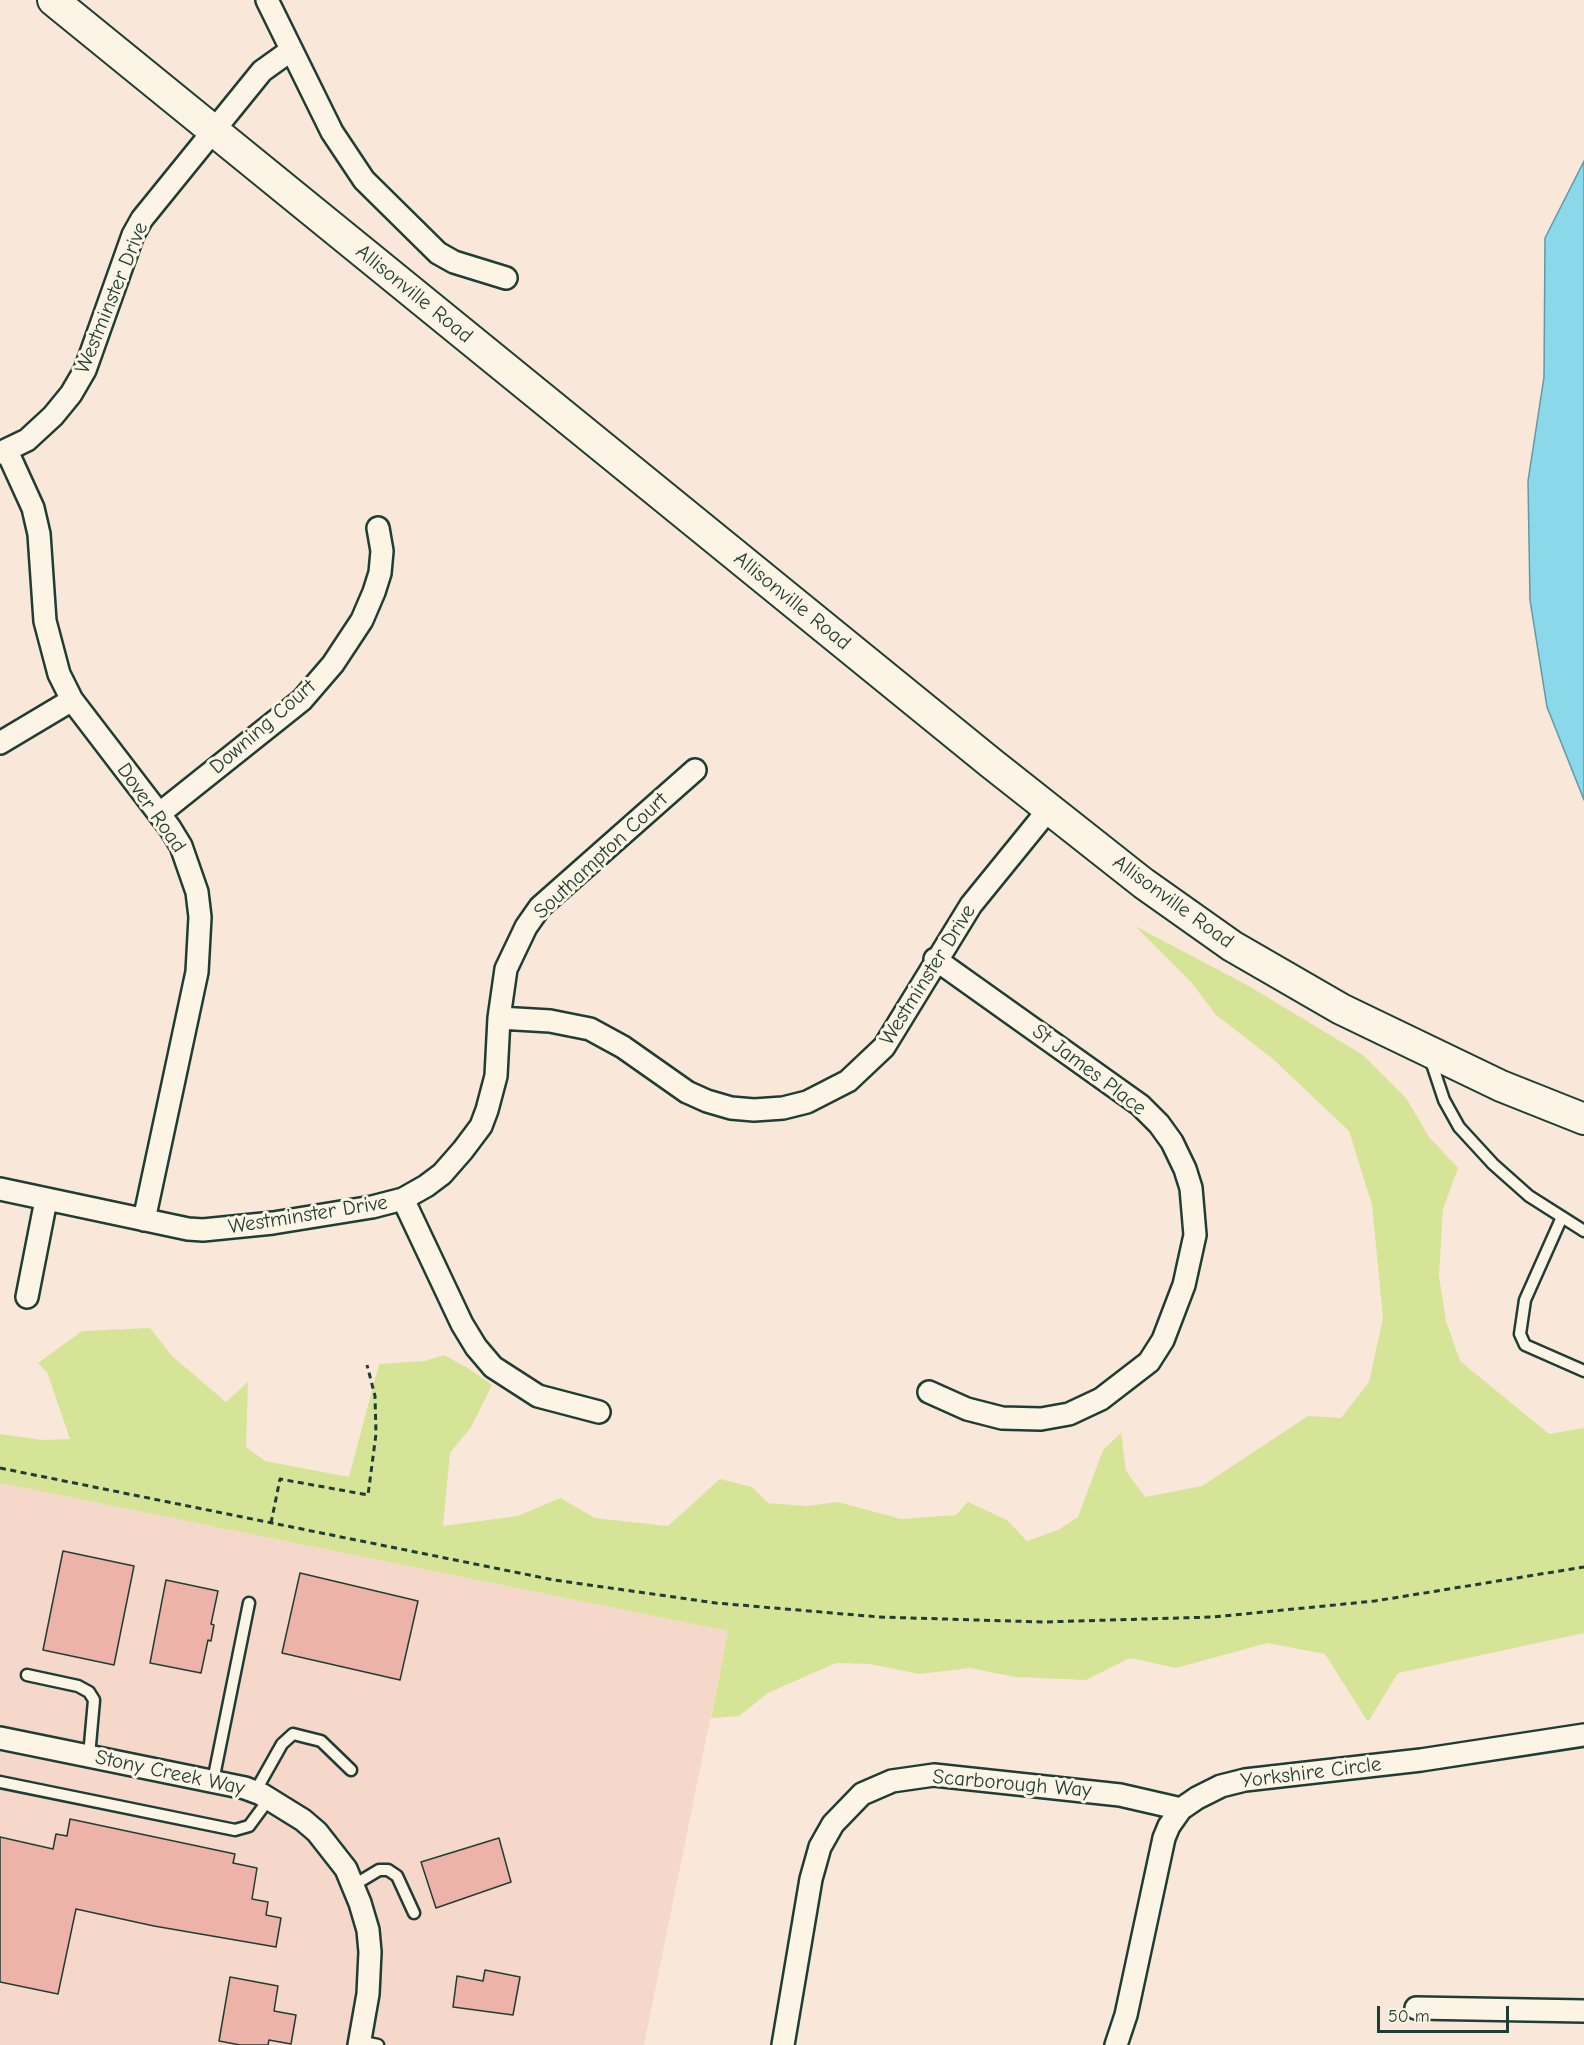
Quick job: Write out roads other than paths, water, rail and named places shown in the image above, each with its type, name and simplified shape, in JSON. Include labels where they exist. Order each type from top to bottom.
[{"type":"main road","name":"Allisonville Road","points":[[53,0],[1143,883],[1232,946],[1341,1009],[1501,1086],[1584,1119]]},
{"type":"street","points":[[267,0],[290,51],[345,155],[376,193],[438,253],[454,262],[506,278]]},
{"type":"street","name":"Westminster Drive","points":[[4,452],[27,440],[53,416],[71,394],[85,370],[133,236],[142,219],[262,71],[290,51]]},
{"type":"street","name":"Dover Road","points":[[4,452],[33,508],[39,534],[45,621],[59,674],[72,700],[181,846],[197,892],[200,941],[197,972],[144,1220]]},
{"type":"street","name":"Downing Court","points":[[159,814],[302,700],[333,664],[362,620],[374,592],[380,573],[382,551],[378,528]]},
{"type":"street","points":[[0,743],[72,700]]},
{"type":"street","name":"Southampton Court","points":[[499,1018],[506,969],[526,927],[540,907],[695,770]]},
{"type":"street","name":"Westminster Drive","points":[[0,1189],[144,1220],[203,1230],[320,1217],[403,1199],[442,1174],[481,1126],[496,1076],[499,1018],[560,1022],[591,1029],[623,1047],[668,1080],[706,1101],[754,1110],[783,1108],[830,1092],[869,1064],[898,1028],[935,959],[976,897],[1049,809]]},
{"type":"street","name":"St James Place","points":[[929,1392],[967,1409],[1002,1418],[1041,1419],[1069,1414],[1101,1399],[1129,1380],[1149,1362],[1163,1340],[1184,1285],[1195,1235],[1191,1188],[1185,1169],[1172,1142],[1159,1124],[1140,1105],[935,959]]},
{"type":"street","points":[[403,1199],[462,1324],[476,1347],[493,1367],[538,1396],[599,1412]]},
{"type":"street","points":[[27,1298],[46,1200]]},
{"type":"street","name":"Yorkshire Circle","points":[[1116,2045],[1126,2015],[1164,1838],[1181,1809],[1221,1786],[1245,1780],[1421,1760],[1584,1735]]},
{"type":"street","name":"Stony Creek Way","points":[[0,1738],[213,1782],[262,1796],[288,1809],[316,1832],[338,1857],[354,1885],[368,1930],[370,1952],[365,2044]]},
{"type":"street","name":"Scarborough Way","points":[[783,2045],[811,1879],[820,1847],[833,1824],[862,1794],[892,1781],[934,1775],[1120,1795],[1181,1809]]},
{"type":"street","points":[[1416,2008],[1584,2011]]},
{"type":"lane","points":[[1428,1052],[1444,1100],[1459,1127],[1492,1164],[1529,1196],[1584,1231]]},
{"type":"lane","points":[[1562,1217],[1527,1292],[1520,1334],[1525,1345],[1584,1371]]},
{"type":"lane","points":[[213,1782],[249,1603]]},
{"type":"lane","points":[[27,1675],[78,1686],[89,1692],[94,1700],[89,1756]]},
{"type":"lane","points":[[0,1782],[235,1830],[249,1826],[282,1744],[293,1734],[321,1741],[351,1770]]},
{"type":"lane","points":[[354,1885],[380,1870],[388,1870],[397,1875],[414,1913]]},
{"type":"water","points":[[1584,161],[1584,800],[1547,707],[1530,600],[1528,481],[1544,377],[1545,238]]}]
